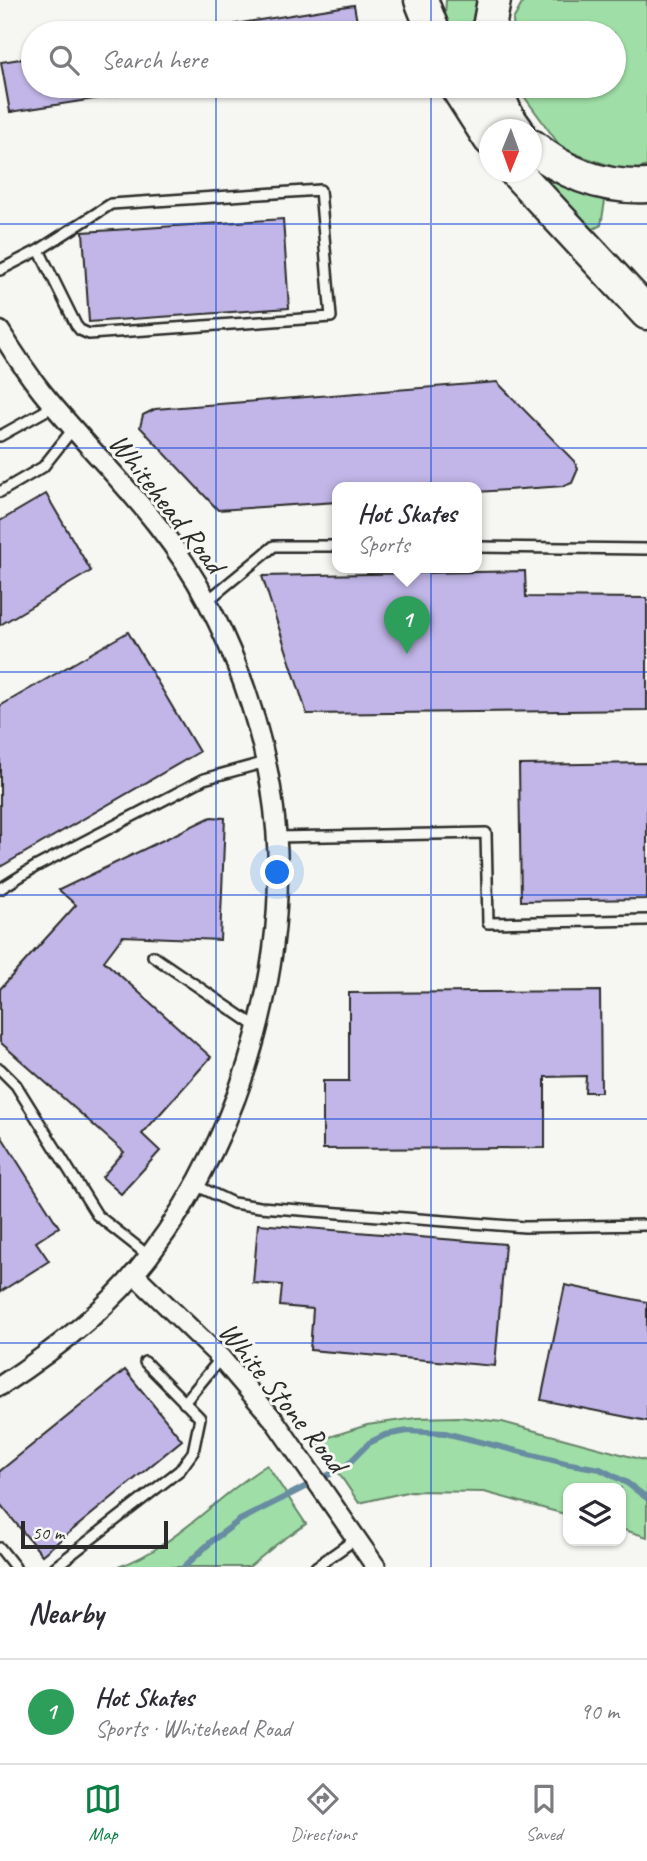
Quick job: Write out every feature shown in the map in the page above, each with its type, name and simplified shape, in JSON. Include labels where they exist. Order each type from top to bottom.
[{"type":"highway","points":[[421,0],[430,21]]},
{"type":"highway","points":[[433,0],[434,21]]},
{"type":"highway","points":[[490,21],[494,0]]},
{"type":"highway","points":[[463,98],[479,125]]},
{"type":"highway","points":[[499,98],[509,119]]},
{"type":"highway","points":[[542,155],[551,163],[578,176],[608,184],[647,186]]},
{"type":"highway","points":[[525,182],[647,313]]},
{"type":"street","name":"Whitehead Road","points":[[0,331],[54,406],[144,508],[180,556],[207,601],[243,684],[266,762],[276,837],[272,956],[257,1027],[231,1106],[195,1185],[149,1256],[134,1274],[73,1333],[0,1386]]},
{"type":"street","name":"White Stone Road","points":[[134,1274],[220,1358],[274,1420],[376,1567]]},
{"type":"lane","points":[[0,270],[39,250],[111,204],[320,190],[331,317],[89,334],[76,325],[39,250]]},
{"type":"lane","points":[[0,436],[54,406]]},
{"type":"lane","points":[[0,492],[43,467],[73,429]]},
{"type":"lane","points":[[207,601],[274,546],[332,547]]},
{"type":"lane","points":[[482,547],[647,548]]},
{"type":"lane","points":[[0,888],[204,779],[266,762]]},
{"type":"lane","points":[[276,837],[486,833],[488,923],[647,920]]},
{"type":"lane","points":[[153,956],[257,1027]]},
{"type":"lane","points":[[0,1069],[16,1086],[97,1215],[149,1256]]},
{"type":"lane","points":[[195,1185],[233,1203],[260,1207],[525,1227],[647,1225]]},
{"type":"lane","points":[[184,1402],[220,1358]]},
{"type":"lane","points":[[55,1567],[180,1470],[193,1452],[200,1418],[145,1362]]},
{"type":"lane","points":[[316,1567],[357,1538]]},
{"type":"lane","points":[[0,1548],[15,1567]]},
{"type":"green space","points":[[446,0],[484,0],[480,21],[446,21]]},
{"type":"green space","points":[[524,0],[647,0],[647,166],[629,172],[563,150],[526,98],[626,98],[626,21],[513,21]]},
{"type":"green space","points":[[542,170],[566,186],[605,201],[601,225],[586,233],[541,182]]},
{"type":"green space","points":[[459,1417],[502,1422],[647,1461],[647,1537],[626,1531],[626,1483],[563,1483],[563,1514],[484,1492],[411,1491],[359,1503],[317,1441],[367,1425],[416,1418]]},
{"type":"green space","points":[[267,1465],[306,1524],[249,1567],[118,1567],[158,1548]]},
{"type":"building","points":[[354,5],[357,21],[254,21]]},
{"type":"building","points":[[21,59],[21,98],[101,98],[10,112],[1,62]]},
{"type":"building","points":[[283,219],[289,308],[89,322],[83,232]]},
{"type":"building","points":[[497,382],[574,461],[578,469],[572,483],[564,486],[482,492],[482,482],[332,482],[332,502],[218,510],[140,427],[143,415],[155,409]]},
{"type":"building","points":[[46,494],[91,571],[0,625],[0,521]]},
{"type":"building","points":[[525,571],[526,597],[647,598],[647,710],[307,714],[262,576]]},
{"type":"building","points":[[128,632],[199,752],[0,867],[0,706]]},
{"type":"building","points":[[647,763],[647,899],[521,901],[519,765]]},
{"type":"building","points":[[211,817],[225,818],[220,940],[123,936],[104,961],[211,1057],[142,1134],[160,1151],[121,1194],[102,1177],[124,1152],[0,1042],[0,989],[76,905],[59,890]]},
{"type":"building","points":[[600,991],[601,1092],[585,1092],[586,1076],[545,1077],[545,1148],[323,1149],[323,1081],[349,1081],[349,993]]},
{"type":"building","points":[[0,1134],[59,1227],[36,1242],[49,1261],[0,1292]]},
{"type":"building","points":[[258,1224],[505,1244],[495,1366],[310,1350],[313,1309],[280,1306],[282,1285],[253,1283]]},
{"type":"building","points":[[565,1285],[647,1302],[647,1421],[541,1400]]},
{"type":"building","points":[[125,1370],[182,1440],[42,1555],[0,1504],[0,1471]]},
{"type":"waterway","points":[[184,1567],[240,1520],[346,1466],[369,1443],[385,1435],[408,1431],[445,1433],[600,1469],[627,1483],[647,1498]]},
{"type":"place","name":"Hot Skates","points":[[407,654]]}]
